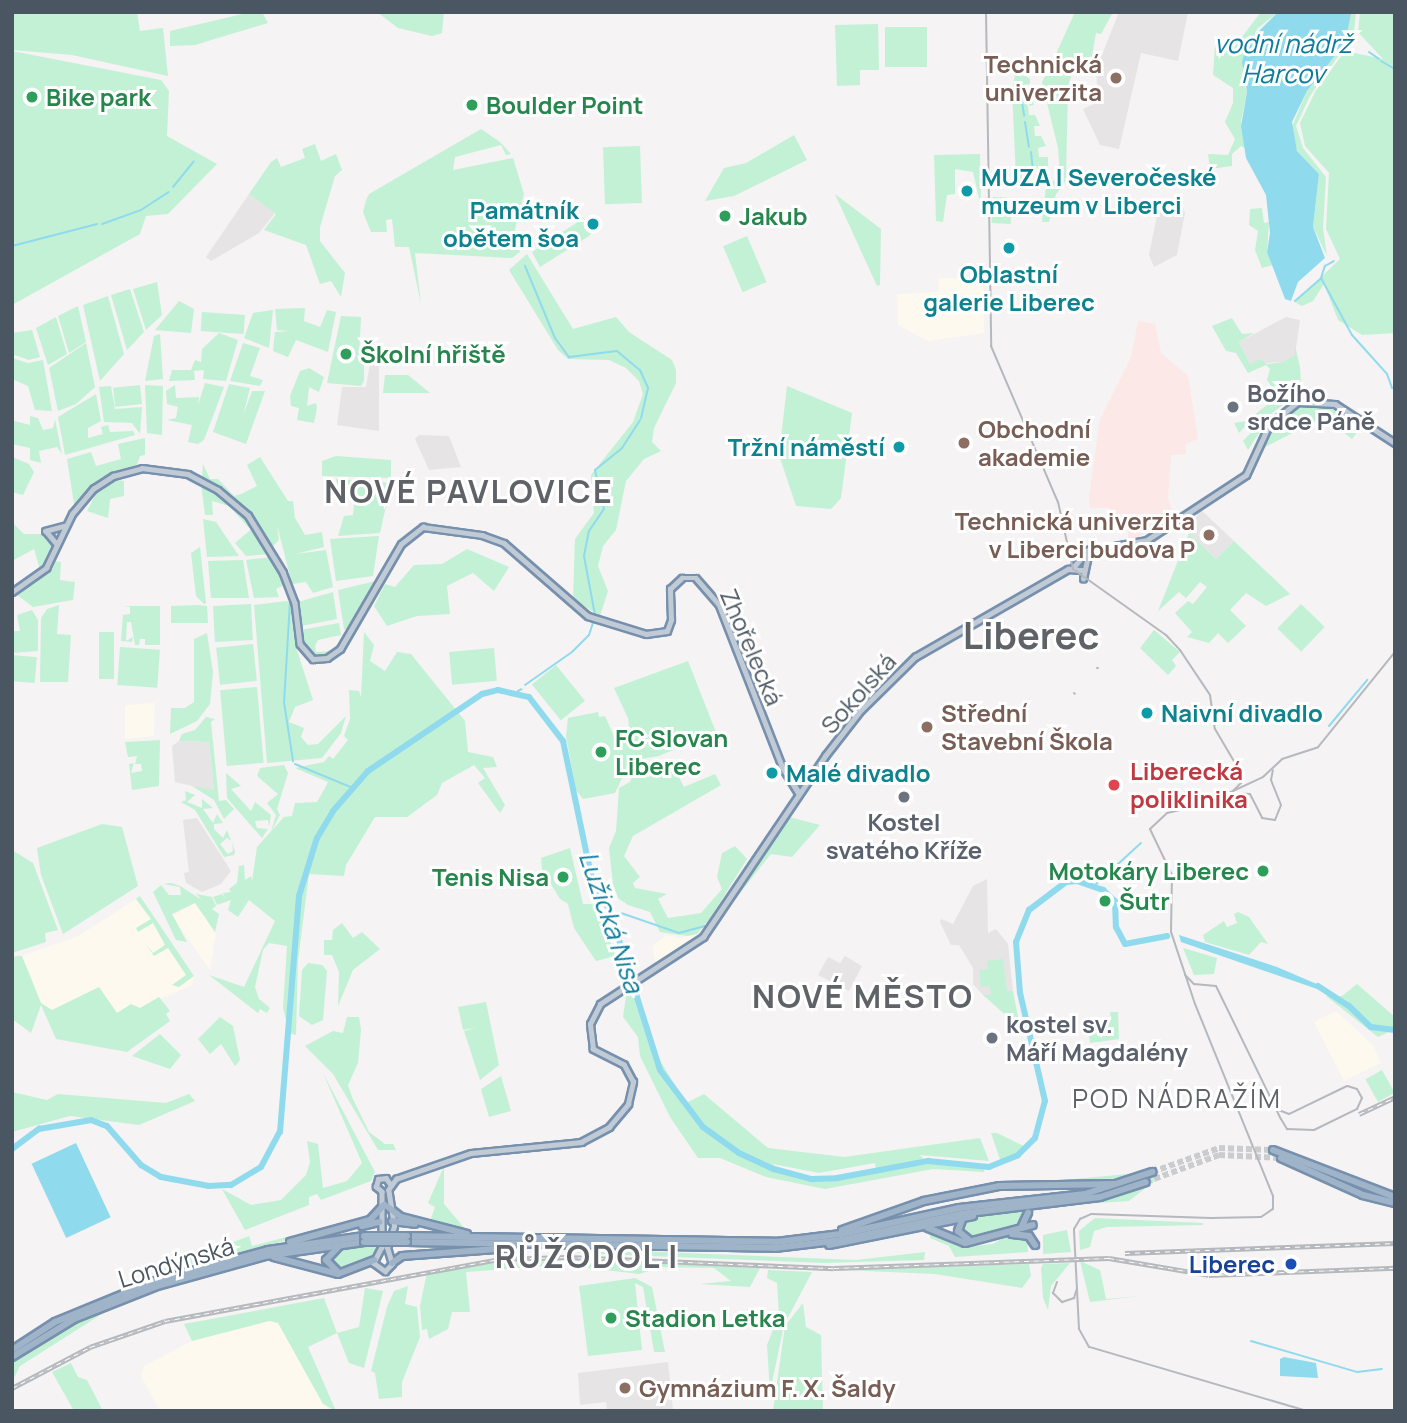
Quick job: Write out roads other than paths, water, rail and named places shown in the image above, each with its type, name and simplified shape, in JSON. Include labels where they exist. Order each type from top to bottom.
[{"type":"highway","points":[[1273,1150],[1395,1197]]},
{"type":"highway","points":[[1281,1158],[1363,1195],[1395,1203]]},
{"type":"highway","points":[[1043,1201],[1124,1184],[1152,1172]]},
{"type":"highway","points":[[776,1245],[1003,1206],[1100,1197],[1146,1182]]},
{"type":"highway","points":[[823,1237],[924,1201],[1009,1184],[1124,1184]]},
{"type":"highway","points":[[267,1253],[374,1218],[386,1206],[394,1214],[431,1226]]},
{"type":"highway","points":[[407,1239],[533,1245],[844,1245],[963,1219],[1003,1206]]},
{"type":"highway","points":[[817,1244],[1003,1206]]},
{"type":"highway","points":[[1006,1234],[1024,1226],[1028,1213]]},
{"type":"highway","points":[[963,1219],[959,1234],[977,1241]]},
{"type":"highway","points":[[391,1220],[486,1238]]},
{"type":"highway","points":[[346,1228],[381,1221]]},
{"type":"highway","points":[[925,1227],[955,1241],[977,1241],[1033,1225]]},
{"type":"highway","points":[[1006,1234],[1029,1236],[1035,1245]]},
{"type":"highway","points":[[364,1239],[486,1238],[744,1246]]},
{"type":"highway","name":"Londýnská","points":[[12,1350],[55,1322],[113,1296],[267,1253],[364,1239]]},
{"type":"highway","name":"Londýnská","points":[[12,1357],[55,1329],[97,1309],[181,1278],[267,1253],[351,1243],[364,1239]]},
{"type":"highway","points":[[344,1273],[331,1269],[327,1257],[334,1248],[351,1243]]},
{"type":"highway","points":[[392,1263],[402,1256],[533,1245]]},
{"type":"highway","points":[[267,1253],[344,1273],[363,1268],[377,1269]]},
{"type":"highway","points":[[363,1268],[374,1260]]},
{"type":"main road","points":[[1073,568],[1087,551],[1144,541],[1246,475],[1269,425],[1300,401],[1335,404],[1395,443]]},
{"type":"main road","name":"Zhořelecká","points":[[65,526],[93,489],[121,473],[168,468],[198,479],[239,507],[270,544],[295,603],[300,644],[313,659],[327,658],[340,649],[401,544],[423,527],[482,534],[504,543],[588,616],[634,632],[660,635],[671,624],[668,599],[673,584],[687,577],[704,583],[726,618],[782,764],[790,783],[798,792]]},
{"type":"main road","points":[[57,544],[45,531],[65,526]]},
{"type":"main road","points":[[12,592],[46,568],[65,526]]},
{"type":"main road","points":[[1073,568],[1082,569],[1087,551]]},
{"type":"main road","name":"Sokolská","points":[[783,811],[858,714],[915,657],[1073,568]]},
{"type":"main road","name":"Zhořelecká","points":[[782,764],[798,792]]},
{"type":"main road","points":[[791,776],[810,775]]},
{"type":"main road","points":[[386,1206],[391,1220],[387,1248],[392,1263],[387,1270],[377,1269],[374,1260],[382,1247],[381,1221],[386,1206],[387,1187],[396,1179],[471,1153],[581,1142],[609,1127],[628,1104],[633,1082],[624,1065],[593,1049],[589,1031],[600,1004],[703,937],[790,799],[790,783]]},
{"type":"main road","points":[[381,1221],[391,1220]]},
{"type":"water","name":"vodní nádrž Harcov","points":[[1278,12],[1351,14],[1345,43],[1307,91],[1292,122],[1297,151],[1319,174],[1313,227],[1325,258],[1298,282],[1291,301],[1285,299],[1267,252],[1270,233],[1266,195],[1246,158],[1241,126],[1247,92],[1242,62],[1247,43]]},
{"type":"water","points":[[1179,935],[1277,967],[1326,988],[1323,991],[1181,942]]},
{"type":"water","points":[[76,1143],[111,1217],[66,1238],[32,1164]]},
{"type":"water","points":[[1284,1357],[1316,1363],[1318,1378],[1280,1376],[1280,1359]]},
{"type":"waterway","points":[[1369,52],[1379,59]]},
{"type":"waterway","points":[[1381,61],[1395,69]]},
{"type":"waterway","points":[[1019,83],[1024,116]]},
{"type":"waterway","points":[[1025,122],[1029,147]]},
{"type":"waterway","points":[[1031,152],[1033,171]]},
{"type":"waterway","points":[[173,187],[194,161]]},
{"type":"waterway","points":[[102,224],[141,210],[169,192]]},
{"type":"waterway","points":[[12,246],[97,224]]},
{"type":"waterway","points":[[1321,278],[1325,266],[1334,261]]},
{"type":"waterway","points":[[525,266],[555,338],[569,357],[617,351],[640,370],[648,388],[641,418]]},
{"type":"waterway","points":[[1295,301],[1321,278],[1352,335],[1387,374],[1392,388]]},
{"type":"waterway","points":[[595,615],[584,556],[589,531],[604,509],[595,470],[622,448],[640,420]]},
{"type":"waterway","points":[[290,602],[284,702],[293,761]]},
{"type":"waterway","points":[[525,685],[572,652],[589,635],[593,623]]},
{"type":"waterway","points":[[1329,726],[1367,680]]},
{"type":"waterway","points":[[518,691],[522,689]]},
{"type":"waterway","name":"Lužická Nisa","points":[[12,1149],[39,1129],[91,1120],[107,1126],[141,1165],[161,1177],[209,1186],[231,1185],[261,1167],[280,1132],[299,896],[317,838],[333,811],[368,771],[482,694],[498,690],[529,697],[563,741],[593,885],[609,909],[660,1070],[703,1127],[739,1153],[774,1169],[812,1179],[837,1178],[928,1161],[989,1167],[1018,1155],[1035,1138],[1045,1101],[1020,993],[1016,942],[1029,910],[1066,882],[1077,881],[1103,890],[1115,901],[1116,927],[1125,944],[1167,936]]},
{"type":"waterway","points":[[295,764],[353,788]]},
{"type":"waterway","points":[[1093,887],[1141,843]]},
{"type":"waterway","points":[[621,913],[679,933],[705,926]]},
{"type":"waterway","name":"Lužická Nisa","points":[[1318,986],[1349,1006],[1371,1027],[1395,1030]]},
{"type":"waterway","points":[[1251,1341],[1357,1372],[1382,1369]]},
{"type":"tunnel","points":[[1152,1172],[1219,1148],[1273,1150]]},
{"type":"tunnel","points":[[1146,1182],[1219,1155],[1281,1158]]},
{"type":"tram line","points":[[986,12],[991,346],[1058,502],[1073,569],[1166,635],[1180,650],[1210,695],[1215,729],[1241,773],[1241,783],[1233,791]]},
{"type":"tram line","points":[[1307,1411],[1089,1347],[1079,1329],[1074,1229],[1080,1219],[1091,1214],[1261,1217],[1273,1209],[1273,1196],[1195,1004],[1171,932],[1172,875],[1150,829],[1167,813],[1203,805],[1263,777],[1282,759],[1318,747],[1395,652]]},
{"type":"tram line","points":[[1233,793],[1250,794],[1262,818],[1275,820],[1281,805],[1271,780],[1273,770]]},
{"type":"tram line","points":[[1185,975],[1194,984],[1216,986],[1281,1119],[1287,1129],[1314,1130],[1357,1109],[1362,1098],[1357,1089],[1347,1086],[1289,1114],[1276,1109]]},
{"type":"tram line","points":[[1057,1282],[1053,1293],[1062,1302],[1074,1298],[1077,1288]]},
{"type":"railway","points":[[1359,1114],[1395,1097]]},
{"type":"railway","points":[[1125,1253],[1395,1243]]},
{"type":"railway","points":[[12,1388],[90,1347],[165,1321],[500,1259],[568,1257],[834,1268],[1109,1258],[1209,1275],[1395,1268]]},
{"type":"place","name":"Technická univerzita","points":[[1116,78]]},
{"type":"place","name":"Bike park","points":[[32,97]]},
{"type":"place","name":"Boulder Point","points":[[472,105]]},
{"type":"place","name":"MUZA | Severočeské muzeum v Liberci","points":[[967,191]]},
{"type":"place","name":"Jakub","points":[[725,216]]},
{"type":"place","name":"Památník obětem šoa","points":[[593,224]]},
{"type":"place","name":"Oblastní galerie Liberec","points":[[1009,248]]},
{"type":"place","name":"Školní hřiště","points":[[346,354]]},
{"type":"place","name":"Božího srdce Páně","points":[[1233,407]]},
{"type":"place","name":"Obchodní akademie","points":[[964,443]]},
{"type":"place","name":"Tržní náměstí","points":[[899,447]]},
{"type":"place","name":"Technická univerzita v Liberci budova P","points":[[1209,535]]},
{"type":"place","name":"Naivní divadlo","points":[[1147,713]]},
{"type":"place","name":"Střední Stavební Škola","points":[[927,727]]},
{"type":"place","name":"FC Slovan Liberec","points":[[601,752]]},
{"type":"place","name":"Malé divadlo","points":[[772,773]]},
{"type":"place","name":"Liberecká poliklinika","points":[[1114,785]]},
{"type":"place","name":"Kostel svatého Kříže","points":[[904,797]]},
{"type":"place","name":"Motokáry Liberec","points":[[1263,871]]},
{"type":"place","name":"Tenis Nisa","points":[[563,877]]},
{"type":"place","name":"Šutr","points":[[1105,901]]},
{"type":"place","name":"kostel sv. Máří Magdalény","points":[[992,1038]]},
{"type":"place","name":"Liberec","points":[[1291,1264]]},
{"type":"place","name":"Stadion Letka","points":[[611,1318]]},
{"type":"place","name":"Gymnázium F. X. Šaldy","points":[[625,1388]]},
{"type":"district","name":"NOVÉ PAVLOVICE","points":[[469,491]]},
{"type":"district","name":"Liberec","points":[[1031,635]]},
{"type":"district","name":"NOVÉ MĚSTO","points":[[863,996]]},
{"type":"district","name":"POD NÁDRAŽÍM","points":[[1177,1099]]},
{"type":"district","name":"RŮŽODOL I","points":[[587,1256]]}]
